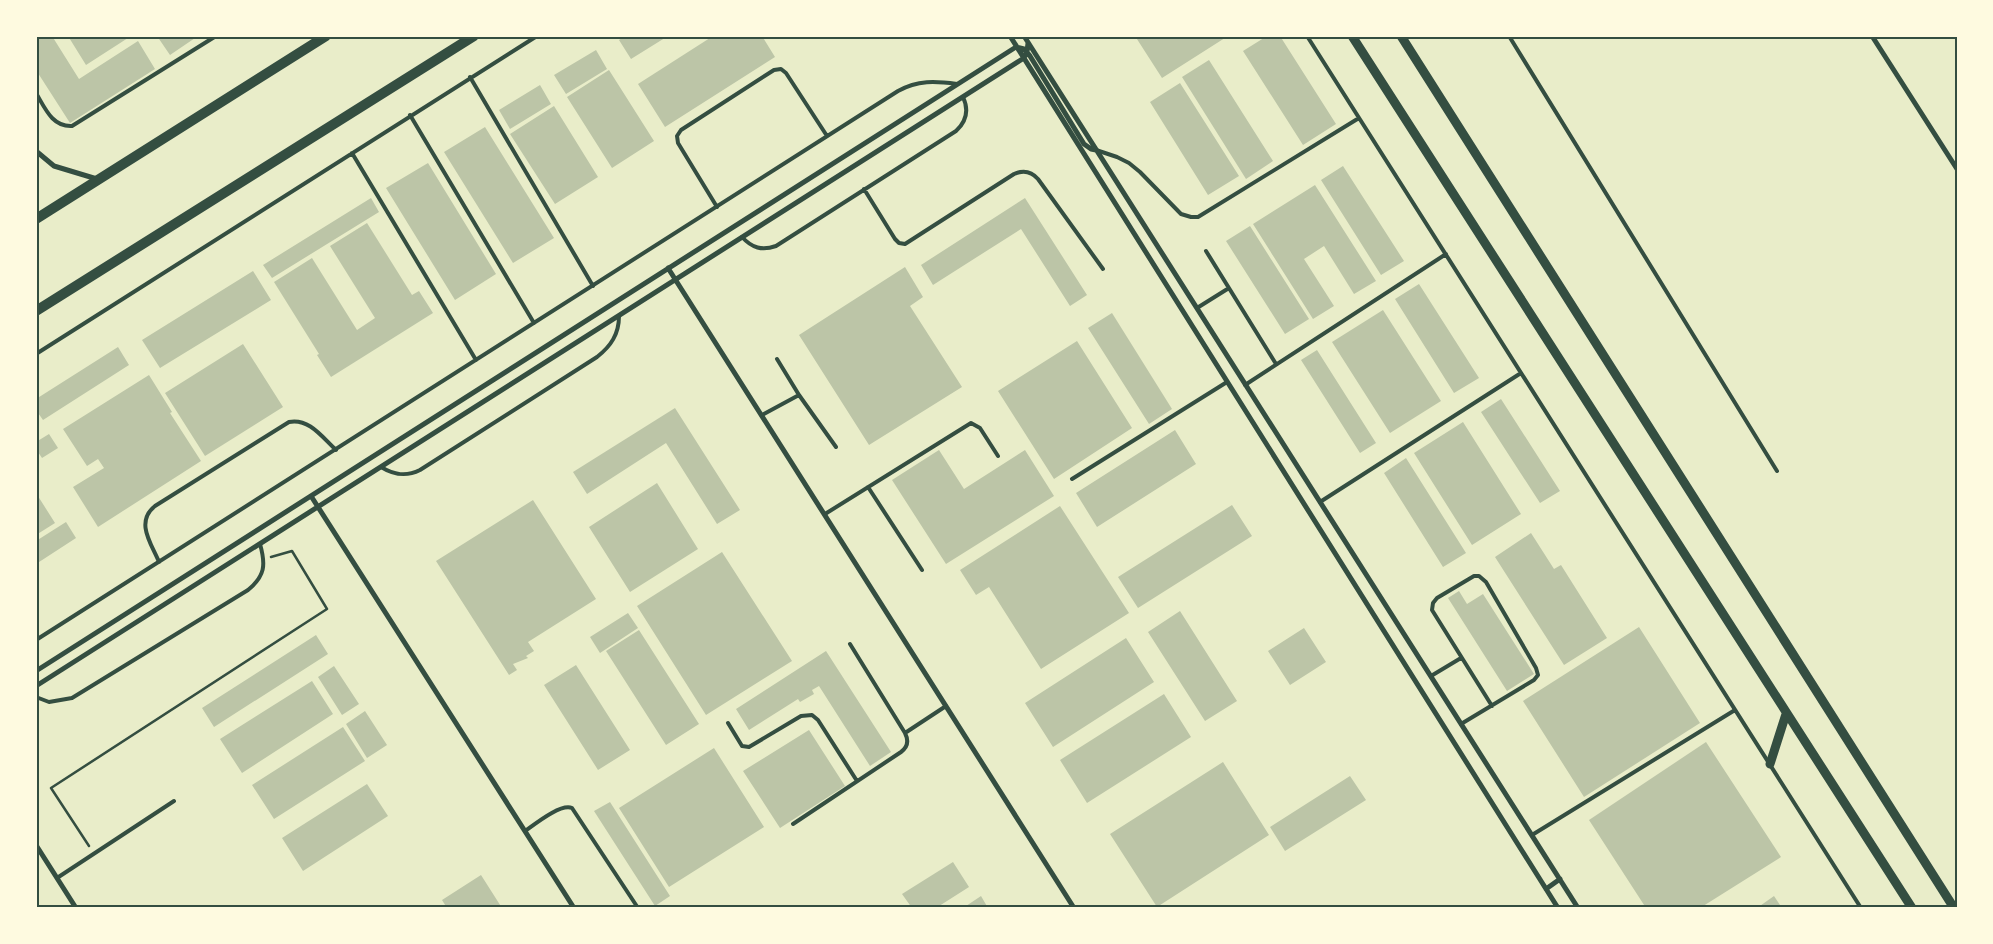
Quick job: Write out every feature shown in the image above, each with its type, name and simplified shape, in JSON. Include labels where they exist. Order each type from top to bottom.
[{"type":"main road","points":[[36,218],[326,36]]},
{"type":"main road","points":[[36,311],[474,36]]},
{"type":"street","points":[[1010,36],[1558,908]]},
{"type":"street","points":[[1024,36],[1578,908]]},
{"type":"street","points":[[1352,36],[1912,908]]},
{"type":"street","points":[[1401,36],[1954,908]]},
{"type":"street","points":[[1872,36],[1957,169]]},
{"type":"street","points":[[1028,43],[1028,52],[1081,140],[1087,147],[1096,150]]},
{"type":"street","points":[[1016,46],[1028,52]]},
{"type":"street","points":[[36,671],[1016,46]]},
{"type":"street","points":[[36,686],[963,97],[1024,58],[1028,52]]},
{"type":"street","points":[[36,151],[54,166],[97,180]]},
{"type":"street","points":[[668,268],[1074,908]]},
{"type":"street","points":[[311,496],[574,908]]},
{"type":"street","points":[[1770,764],[1786,714]]},
{"type":"street","points":[[36,845],[76,908]]},
{"type":"street","points":[[1546,889],[1560,879]]},
{"type":"lane","points":[[36,93],[56,122],[72,126],[216,36]]},
{"type":"lane","points":[[36,354],[536,36]]},
{"type":"lane","points":[[1307,36],[1861,908]]},
{"type":"lane","points":[[1509,36],[1777,471]]},
{"type":"lane","points":[[717,207],[678,142],[681,130],[774,70],[781,69],[786,73],[827,136]]},
{"type":"lane","points":[[470,77],[593,286]]},
{"type":"lane","points":[[36,640],[908,86],[928,81],[957,84]]},
{"type":"lane","points":[[742,237],[748,244],[757,248],[763,249],[776,246],[961,126],[966,114],[966,103],[963,97]]},
{"type":"lane","points":[[410,115],[534,323]]},
{"type":"lane","points":[[1096,150],[1129,163],[1181,214],[1198,217],[1359,118]]},
{"type":"lane","points":[[352,153],[476,360]]},
{"type":"lane","points":[[864,189],[895,239],[899,243],[905,244],[1014,174],[1024,171],[1029,172],[1038,179],[1103,269]]},
{"type":"lane","points":[[1206,251],[1276,364]]},
{"type":"lane","points":[[1245,385],[1446,254]]},
{"type":"lane","points":[[1197,308],[1229,288]]},
{"type":"lane","points":[[381,467],[390,473],[398,474],[413,474],[420,470],[597,357],[615,336],[619,328],[620,316]]},
{"type":"lane","points":[[778,359],[799,395],[836,448]]},
{"type":"lane","points":[[1320,502],[1521,373]]},
{"type":"lane","points":[[1072,478],[1227,382]]},
{"type":"lane","points":[[762,415],[799,395]]},
{"type":"lane","points":[[159,562],[144,526],[147,514],[156,506],[289,422],[296,421],[308,424],[336,450]]},
{"type":"lane","points":[[825,514],[971,424],[978,425],[998,456]]},
{"type":"lane","points":[[868,487],[922,570]]},
{"type":"lane","points":[[36,697],[49,702],[57,702],[78,694],[248,590],[260,577],[265,559],[260,544]]},
{"type":"lane","points":[[1461,724],[1492,706],[1534,680],[1538,671],[1486,582],[1479,576],[1470,578],[1437,598],[1432,606],[1433,613],[1492,706]]},
{"type":"lane","points":[[792,824],[904,750],[908,741],[905,733],[850,644]]},
{"type":"lane","points":[[1431,676],[1462,658]]},
{"type":"lane","points":[[905,733],[946,706]]},
{"type":"lane","points":[[1532,835],[1735,710]]},
{"type":"lane","points":[[728,723],[742,746],[749,747],[804,715],[812,715],[818,720],[857,781]]},
{"type":"lane","points":[[57,878],[174,801]]},
{"type":"lane","points":[[525,831],[565,806],[572,808],[638,908]]},
{"type":"path","points":[[94,854],[51,788],[327,609],[292,551],[265,559]]},
{"type":"building","points":[[36,36],[52,36],[79,79],[138,41],[155,69],[70,123],[36,70]]},
{"type":"building","points":[[68,36],[131,36],[86,65]]},
{"type":"building","points":[[157,36],[198,36],[170,55]]},
{"type":"building","points":[[625,36],[668,36],[631,59],[619,40]]},
{"type":"building","points":[[713,36],[762,36],[775,57],[665,127],[638,84]]},
{"type":"building","points":[[1135,36],[1228,36],[1162,78]]},
{"type":"building","points":[[1267,36],[1280,36],[1336,124],[1303,145],[1243,51]]},
{"type":"building","points":[[596,50],[607,69],[566,94],[554,75]]},
{"type":"building","points":[[1209,60],[1273,161],[1246,179],[1182,77]]},
{"type":"building","points":[[609,70],[654,141],[612,168],[567,97]]},
{"type":"building","points":[[1180,83],[1239,176],[1208,195],[1150,102]]},
{"type":"building","points":[[540,85],[551,104],[510,129],[499,110]]},
{"type":"building","points":[[554,106],[598,177],[555,204],[510,134]]},
{"type":"building","points":[[485,127],[554,238],[513,263],[444,152]]},
{"type":"building","points":[[428,163],[496,274],[455,300],[386,188]]},
{"type":"building","points":[[1343,166],[1404,261],[1381,275],[1321,180]]},
{"type":"building","points":[[1315,185],[1376,281],[1354,294],[1324,246],[1304,259],[1334,306],[1313,319],[1253,224]]},
{"type":"building","points":[[371,198],[379,212],[272,278],[263,265]]},
{"type":"building","points":[[1025,198],[1087,295],[1070,306],[1021,229],[933,285],[921,265]]},
{"type":"building","points":[[367,223],[412,295],[419,291],[433,313],[331,377],[317,355],[319,354],[274,282],[312,258],[357,330],[375,318],[330,246]]},
{"type":"building","points":[[1250,226],[1309,319],[1285,334],[1226,241]]},
{"type":"building","points":[[905,267],[923,297],[910,306],[962,387],[869,445],[799,335]]},
{"type":"building","points":[[253,271],[271,300],[160,368],[142,340]]},
{"type":"building","points":[[1419,284],[1479,378],[1454,393],[1395,299]]},
{"type":"building","points":[[1383,310],[1441,401],[1390,433],[1332,342]]},
{"type":"building","points":[[1112,313],[1172,409],[1149,424],[1088,328]]},
{"type":"building","points":[[1077,341],[1132,428],[1054,479],[998,391]]},
{"type":"building","points":[[243,344],[283,407],[205,456],[165,393]]},
{"type":"building","points":[[118,347],[129,365],[43,420],[36,410],[36,399]]},
{"type":"building","points":[[1317,350],[1376,443],[1360,453],[1301,360]]},
{"type":"building","points":[[149,375],[172,412],[170,413],[201,461],[98,527],[73,487],[104,468],[98,459],[87,466],[63,429]]},
{"type":"building","points":[[1501,399],[1560,491],[1540,503],[1481,412]]},
{"type":"building","points":[[675,408],[740,510],[717,524],[666,443],[587,494],[573,472]]},
{"type":"building","points":[[1463,422],[1521,514],[1472,545],[1414,453]]},
{"type":"building","points":[[1175,430],[1196,464],[1097,527],[1076,493]]},
{"type":"building","points":[[49,434],[58,448],[42,458],[36,449],[36,442]]},
{"type":"building","points":[[939,450],[964,489],[1025,450],[1054,496],[946,564],[892,480]]},
{"type":"building","points":[[1406,458],[1466,553],[1443,567],[1384,473]]},
{"type":"building","points":[[657,483],[698,549],[630,592],[589,527]]},
{"type":"building","points":[[36,493],[55,523],[36,535]]},
{"type":"building","points":[[533,500],[596,599],[528,642],[534,651],[526,656],[528,658],[513,664],[517,670],[509,675],[436,561]]},
{"type":"building","points":[[1232,505],[1252,536],[1138,608],[1118,577]]},
{"type":"building","points":[[1060,506],[1129,613],[1041,669],[989,587],[976,595],[960,570]]},
{"type":"building","points":[[66,522],[76,538],[36,564],[36,541]]},
{"type":"building","points":[[1531,533],[1554,569],[1561,565],[1607,638],[1564,665],[1495,557]]},
{"type":"building","points":[[722,552],[792,661],[706,715],[637,606]]},
{"type":"building","points":[[1459,591],[1467,604],[1483,594],[1534,674],[1507,691],[1448,598]]},
{"type":"building","points":[[1180,611],[1237,701],[1205,721],[1148,632]]},
{"type":"building","points":[[628,613],[638,628],[600,653],[590,637]]},
{"type":"building","points":[[1639,627],[1700,723],[1584,797],[1523,701]]},
{"type":"building","points":[[1304,628],[1326,662],[1290,685],[1268,651]]},
{"type":"building","points":[[639,630],[699,724],[666,745],[606,651]]},
{"type":"building","points":[[316,635],[328,654],[214,727],[202,708]]},
{"type":"building","points":[[1126,638],[1154,682],[1053,747],[1025,703]]},
{"type":"building","points":[[826,651],[891,752],[870,766],[819,686],[812,690],[814,694],[800,702],[798,699],[749,730],[736,709]]},
{"type":"building","points":[[576,665],[630,750],[598,770],[544,685]]},
{"type":"building","points":[[334,666],[359,704],[342,715],[318,677]]},
{"type":"building","points":[[312,681],[333,714],[242,773],[220,739]]},
{"type":"building","points":[[1164,694],[1191,737],[1087,803],[1060,760]]},
{"type":"building","points":[[365,711],[387,745],[367,758],[346,724]]},
{"type":"building","points":[[343,727],[365,761],[274,819],[252,785]]},
{"type":"building","points":[[809,730],[845,786],[780,828],[743,771]]},
{"type":"building","points":[[1706,742],[1781,857],[1700,908],[1646,908],[1589,820]]},
{"type":"building","points":[[714,748],[764,827],[669,887],[619,808]]},
{"type":"building","points":[[1223,762],[1269,835],[1157,907],[1110,834]]},
{"type":"building","points":[[1350,776],[1366,800],[1285,851],[1270,827]]},
{"type":"building","points":[[367,784],[388,816],[303,871],[282,838]]},
{"type":"building","points":[[610,802],[670,896],[655,906],[594,811]]},
{"type":"building","points":[[953,862],[969,887],[936,908],[912,908],[902,894]]},
{"type":"building","points":[[481,875],[502,908],[447,908],[442,900]]},
{"type":"building","points":[[981,896],[988,908],[963,908]]},
{"type":"building","points":[[1774,896],[1782,908],[1757,908]]}]
